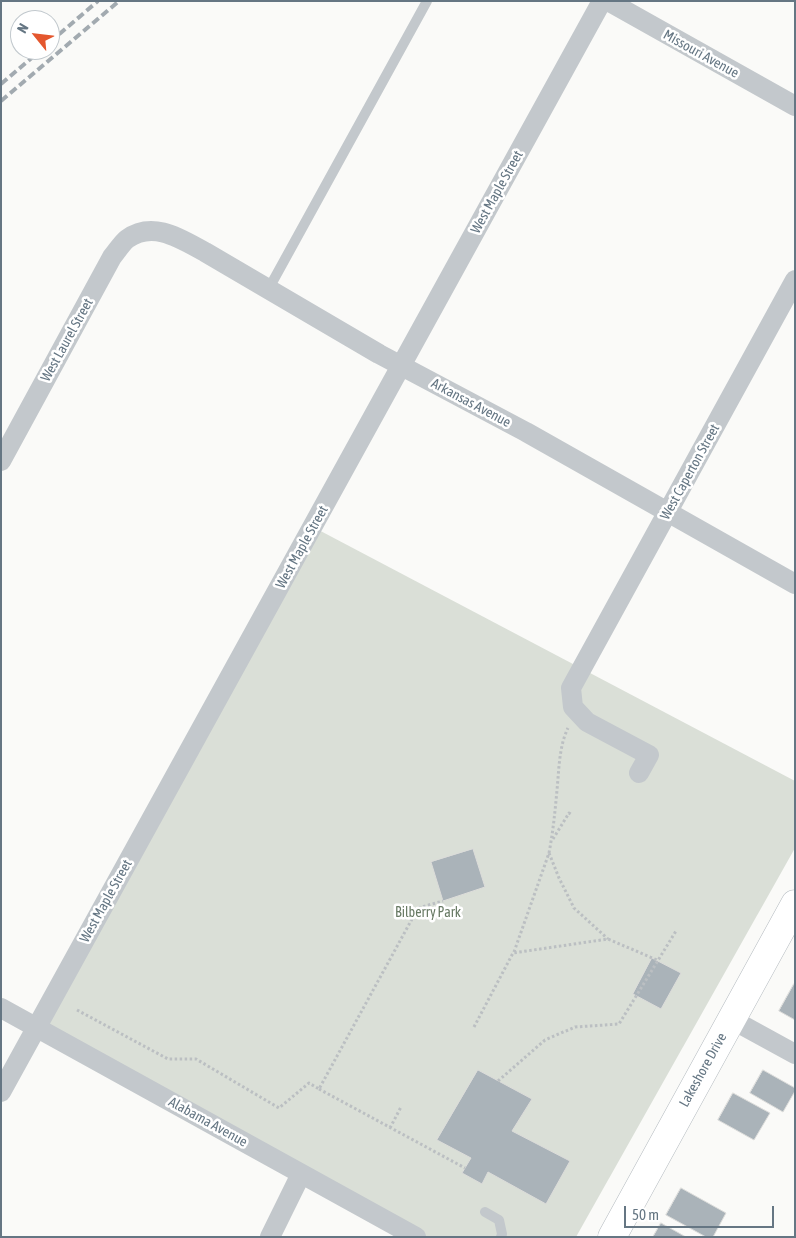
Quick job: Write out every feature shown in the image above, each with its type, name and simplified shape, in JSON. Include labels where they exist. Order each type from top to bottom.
[{"type":"main road","name":"Lakeshore Drive","points":[[612,1237],[795,904]]},
{"type":"street","name":"West Maple Street","points":[[1,1092],[602,1]]},
{"type":"street","name":"Missouri Avenue","points":[[608,1],[795,106]]},
{"type":"street","name":"Arkansas Avenue","points":[[144,230],[158,231],[177,237],[401,366],[526,432],[795,584]]},
{"type":"street","name":"West Laurel Street","points":[[1,461],[112,257],[126,239],[144,230]]},
{"type":"street","name":"West Caperton Street","points":[[639,773],[649,755],[587,722],[572,708],[571,688],[795,280]]},
{"type":"street","name":"Alabama Avenue","points":[[1,1008],[416,1237]]},
{"type":"street","points":[[731,1019],[795,1054]]},
{"type":"street","points":[[270,1237],[301,1174]]},
{"type":"lane","points":[[268,290],[427,1]]},
{"type":"lane","points":[[485,1212],[499,1220],[501,1237]]},
{"type":"path","points":[[474,1027],[513,953],[550,854],[564,736],[571,720]]},
{"type":"path","points":[[551,843],[569,813],[572,815]]},
{"type":"path","points":[[550,854],[559,878],[574,908],[608,940],[657,960]]},
{"type":"path","points":[[319,1089],[418,908],[443,901]]},
{"type":"path","points":[[498,1081],[545,1040],[575,1027],[619,1024],[676,930]]},
{"type":"path","points":[[513,953],[608,940]]},
{"type":"path","points":[[77,1010],[168,1059],[196,1059],[280,1108],[309,1083],[465,1168]]},
{"type":"path","points":[[390,1128],[401,1107]]},
{"type":"green space","name":"Bilberry Park","points":[[313,527],[795,781],[795,848],[576,1237],[416,1237],[37,1027]]},
{"type":"building","points":[[473,849],[485,887],[443,901],[431,862]]},
{"type":"building","points":[[652,958],[681,973],[661,1009],[633,994]]},
{"type":"building","points":[[795,985],[795,1020],[779,1011]]},
{"type":"building","points":[[478,1070],[532,1099],[512,1131],[570,1161],[546,1204],[488,1172],[482,1184],[462,1173],[471,1158],[437,1140]]},
{"type":"building","points":[[763,1070],[795,1088],[783,1112],[750,1093]]},
{"type":"building","points":[[733,1093],[770,1113],[754,1140],[718,1120]]},
{"type":"building","points":[[681,1188],[726,1213],[713,1237],[706,1237],[666,1215]]},
{"type":"building","points":[[661,1223],[686,1237],[653,1237]]},
{"type":"railway","points":[[60,33],[98,1]]},
{"type":"railway","points":[[1,101],[119,1]]},
{"type":"railway","points":[[1,84],[29,60]]}]
